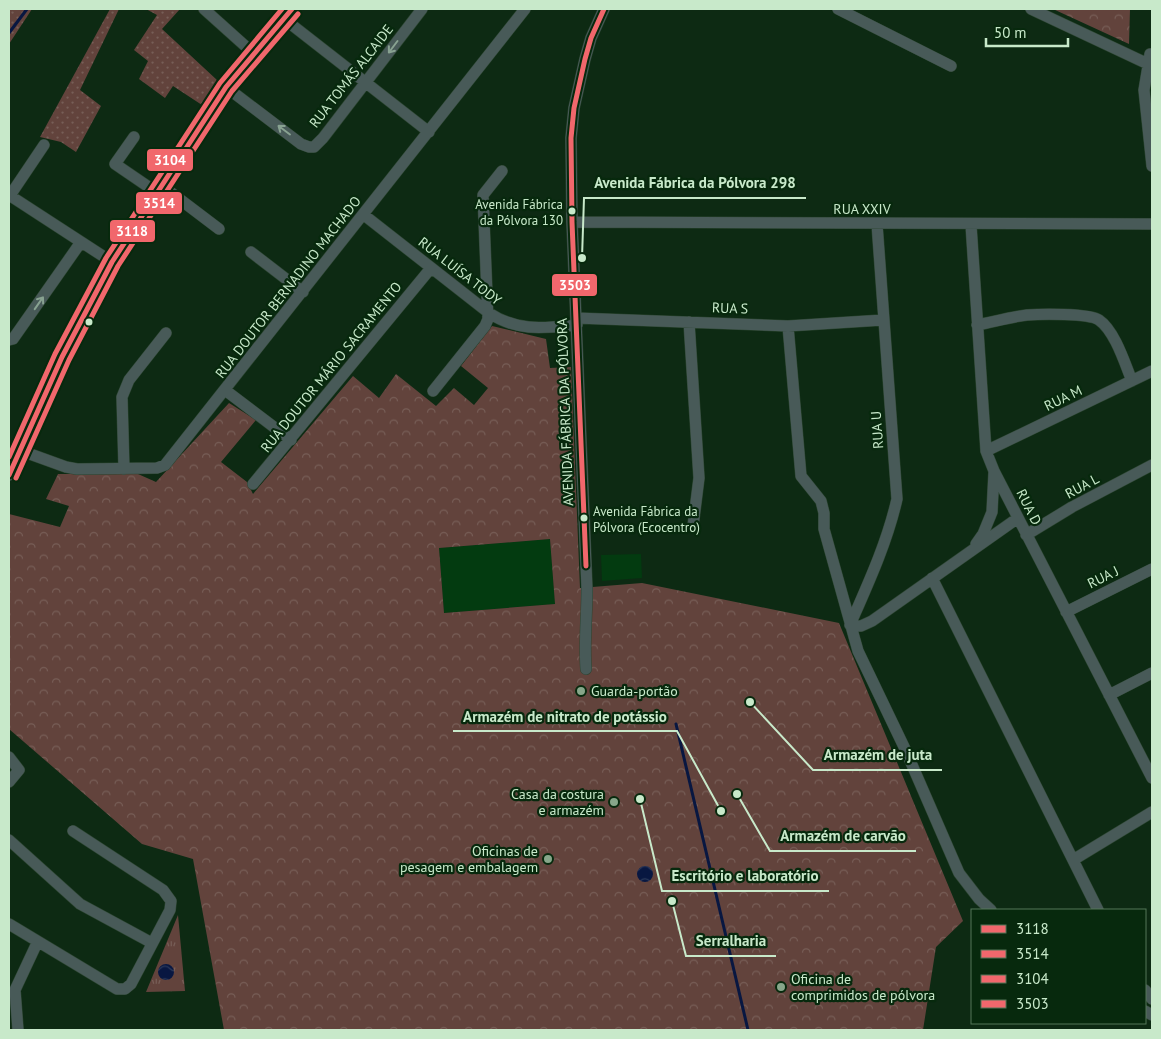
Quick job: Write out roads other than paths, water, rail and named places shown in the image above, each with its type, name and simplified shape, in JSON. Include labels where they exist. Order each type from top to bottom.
[{"type":"street","points":[[204,9],[252,53]]},
{"type":"street","points":[[9,474],[62,357],[112,262],[158,188],[226,86],[252,53],[292,9]]},
{"type":"street","name":"RUA TOMÁS ALCAIDE","points":[[226,86],[301,144],[314,147],[323,138],[422,9]]},
{"type":"street","name":"RUA DOUTOR BERNADINO MACHADO","points":[[19,450],[66,467],[77,469],[157,468],[165,465],[525,9]]},
{"type":"street","name":"AVENIDA FÁBRICA DA PÓLVORA","points":[[586,669],[587,589],[572,222],[571,138],[574,108],[591,38],[604,9]]},
{"type":"street","points":[[838,9],[951,66]]},
{"type":"street","points":[[1031,9],[1149,59],[1144,90],[1152,166]]},
{"type":"street","points":[[283,18],[429,132]]},
{"type":"street","points":[[134,137],[115,164],[158,188],[219,229]]},
{"type":"street","points":[[44,145],[9,196],[112,262]]},
{"type":"street","points":[[433,391],[485,326],[489,313],[483,195],[502,171]]},
{"type":"street","name":"RUA LUÍSA TODY","points":[[364,215],[501,321],[527,328],[577,322]]},
{"type":"street","name":"RUA XXIV","points":[[572,222],[971,225],[1152,224]]},
{"type":"street","name":"RUA U","points":[[850,625],[891,525],[897,499],[877,224]]},
{"type":"street","name":"RUA D","points":[[971,225],[986,451],[994,472],[1026,535],[1152,777]]},
{"type":"street","points":[[9,340],[13,339],[81,242]]},
{"type":"street","points":[[251,252],[302,292]]},
{"type":"street","name":"RUA DOUTOR MÁRIO SACRAMENTO","points":[[253,484],[431,268]]},
{"type":"street","points":[[977,325],[1027,315],[1088,315],[1100,320],[1111,334],[1122,354],[1132,381]]},
{"type":"street","name":"RUA S","points":[[577,322],[689,322],[788,326],[883,320]]},
{"type":"street","points":[[689,322],[698,478],[693,526]]},
{"type":"street","points":[[788,326],[801,476],[821,501],[824,513],[824,529],[858,651],[906,751],[959,873],[979,899],[990,909]]},
{"type":"street","points":[[124,469],[122,397],[130,380],[166,333]]},
{"type":"street","name":"RUA M","points":[[986,451],[1152,371]]},
{"type":"street","points":[[224,390],[291,440]]},
{"type":"street","name":"RUA L","points":[[1026,535],[1072,507],[1152,465]]},
{"type":"street","points":[[972,550],[983,534],[992,512],[994,472]]},
{"type":"street","points":[[850,625],[861,626],[872,621],[1018,518]]},
{"type":"street","name":"RUA J","points":[[1066,612],[1152,569]]},
{"type":"street","points":[[932,578],[1098,909]]},
{"type":"street","points":[[1109,695],[1152,673]]},
{"type":"street","points":[[9,758],[20,770],[9,782]]},
{"type":"street","points":[[1073,860],[1152,812]]},
{"type":"street","points":[[9,924],[38,943],[121,990],[131,984],[172,904],[167,894],[72,831]]},
{"type":"street","points":[[9,840],[80,904],[152,943]]},
{"type":"street","points":[[18,1030],[12,999],[38,943]]},
{"type":"water","points":[[645,866],[653,874],[645,882],[637,874]]},
{"type":"water","points":[[166,964],[172,966],[174,972],[172,978],[166,980],[160,978],[158,972],[160,966]]},
{"type":"waterway","points":[[9,33],[27,9]]},
{"type":"waterway","points":[[676,724],[748,1030]]},
{"type":"place","name":"Avenida Fábrica da Pólvora 130","points":[[572,211]]},
{"type":"place","name":"Avenida Fábrica da Pólvora 298","points":[[582,258]]},
{"type":"place","name":"Avenida Fábrica da Pólvora (Ecocentro)","points":[[584,518]]},
{"type":"place","name":"Guarda-portão","points":[[581,691]]},
{"type":"place","name":"Armazém de juta","points":[[750,702]]},
{"type":"place","name":"Armazém de carvão","points":[[737,794]]},
{"type":"place","name":"Escritório e laboratório","points":[[640,799]]},
{"type":"place","name":"Casa da costura e armazém","points":[[614,802]]},
{"type":"place","name":"Armazém de nitrato de potássio","points":[[721,811]]},
{"type":"place","name":"Oficinas de pesagem e embalagem","points":[[548,859]]},
{"type":"place","name":"Serralharia","points":[[672,901]]},
{"type":"place","name":"Oficina de comprimidos de pólvora","points":[[781,987]]}]
